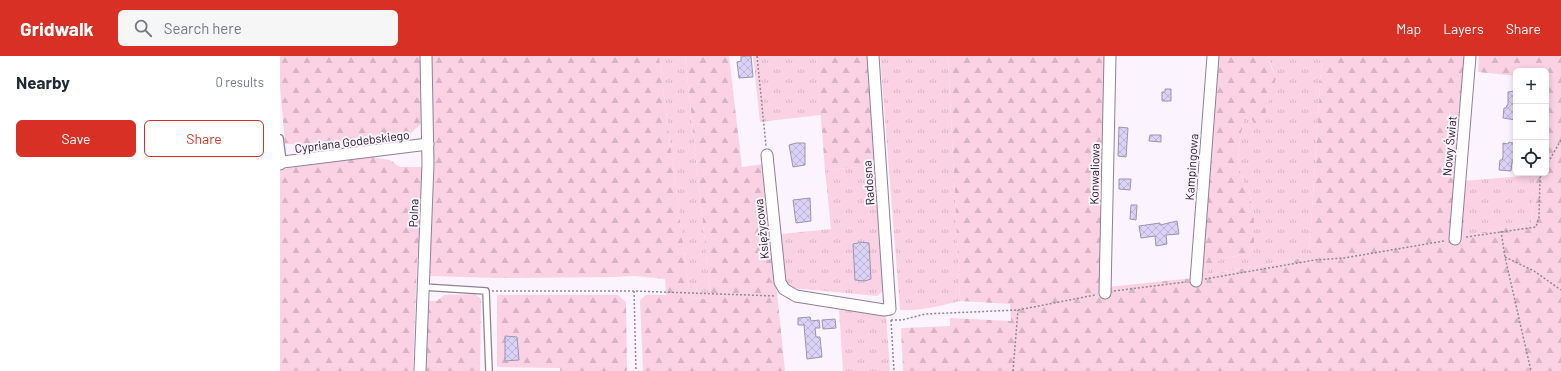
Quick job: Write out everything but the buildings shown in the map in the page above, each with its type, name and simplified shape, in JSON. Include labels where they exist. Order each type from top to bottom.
[{"type":"street","name":"Polna","points":[[420,371],[428,144],[426,56]]},
{"type":"street","name":"Radosna","points":[[873,56],[890,309]]},
{"type":"street","name":"Konwaliowa","points":[[1105,293],[1110,56]]},
{"type":"street","name":"Kampingowa","points":[[1196,281],[1213,56]]},
{"type":"street","name":"Nowy Świat","points":[[1455,239],[1470,56]]},
{"type":"street","name":"Cypriana Godebskiego","points":[[282,163],[428,144]]},
{"type":"street","name":"Księżycowa","points":[[767,155],[780,282],[784,289],[796,296]]},
{"type":"street","points":[[796,296],[884,310],[890,309]]},
{"type":"lane","points":[[280,138],[282,163]]},
{"type":"lane","points":[[423,287],[486,291],[489,371]]},
{"type":"path","points":[[757,56],[767,155]]},
{"type":"path","points":[[1549,161],[1561,140]]},
{"type":"path","points":[[891,320],[902,320],[925,314],[1018,310],[1105,293],[1196,281],[1315,260],[1344,258],[1501,231],[1536,227],[1539,217],[1541,176]]},
{"type":"path","points":[[1501,231],[1505,257],[1531,371]]},
{"type":"path","points":[[1505,257],[1534,272],[1561,290]]},
{"type":"path","points":[[486,291],[634,291],[796,296]]},
{"type":"path","points":[[634,291],[636,371]]},
{"type":"path","points":[[890,309],[894,371]]},
{"type":"path","points":[[1014,371],[1018,310]]},
{"type":"green space","points":[[280,56],[423,56],[423,122],[400,143],[285,144],[280,87]]},
{"type":"green space","points":[[432,56],[659,56],[690,298],[711,299],[685,56],[729,56],[742,167],[764,164],[785,371],[643,371],[640,300],[646,295],[666,295],[665,279],[634,276],[497,278],[428,276],[433,160]]},
{"type":"green space","points":[[659,56],[685,56],[711,299],[690,298]]},
{"type":"green space","points":[[753,56],[816,56],[821,115],[760,122]]},
{"type":"green space","points":[[816,56],[867,56],[875,166],[825,170]]},
{"type":"green space","points":[[880,56],[948,56],[960,301],[923,309],[900,310]]},
{"type":"green space","points":[[948,56],[1108,56],[1108,287],[1193,278],[1217,56],[1268,56],[1276,78],[1263,121],[1255,125],[1250,116],[1244,118],[1238,151],[1239,168],[1244,183],[1249,191],[1254,215],[1254,246],[1249,254],[1224,258],[1211,264],[1207,275],[1309,257],[1322,56],[1467,56],[1452,238],[1531,223],[1535,176],[1549,176],[1549,68],[1513,68],[1513,76],[1478,72],[1479,56],[1561,56],[1561,371],[903,371],[901,328],[950,326],[950,318],[1011,321],[1010,304],[960,301]]},
{"type":"green space","points":[[1268,56],[1322,56],[1309,257],[1206,275],[1211,264],[1224,258],[1249,254],[1254,246],[1254,215],[1249,191],[1244,183],[1239,168],[1238,151],[1244,118],[1250,116],[1276,78]]},
{"type":"green space","points":[[372,157],[390,160],[400,167],[424,167],[422,227],[417,261],[413,371],[280,371],[280,171],[288,168]]},
{"type":"green space","points":[[875,166],[884,290],[877,296],[792,288],[785,282],[780,234],[831,229],[825,170]]},
{"type":"green space","points":[[1535,176],[1531,223],[1457,237],[1462,181]]},
{"type":"green space","points":[[475,294],[481,299],[480,371],[424,371],[427,301],[437,301],[444,295]]},
{"type":"green space","points":[[497,295],[618,295],[626,302],[627,371],[560,371],[560,368],[497,367]]},
{"type":"green space","points":[[839,310],[886,314],[890,371],[843,371]]}]
